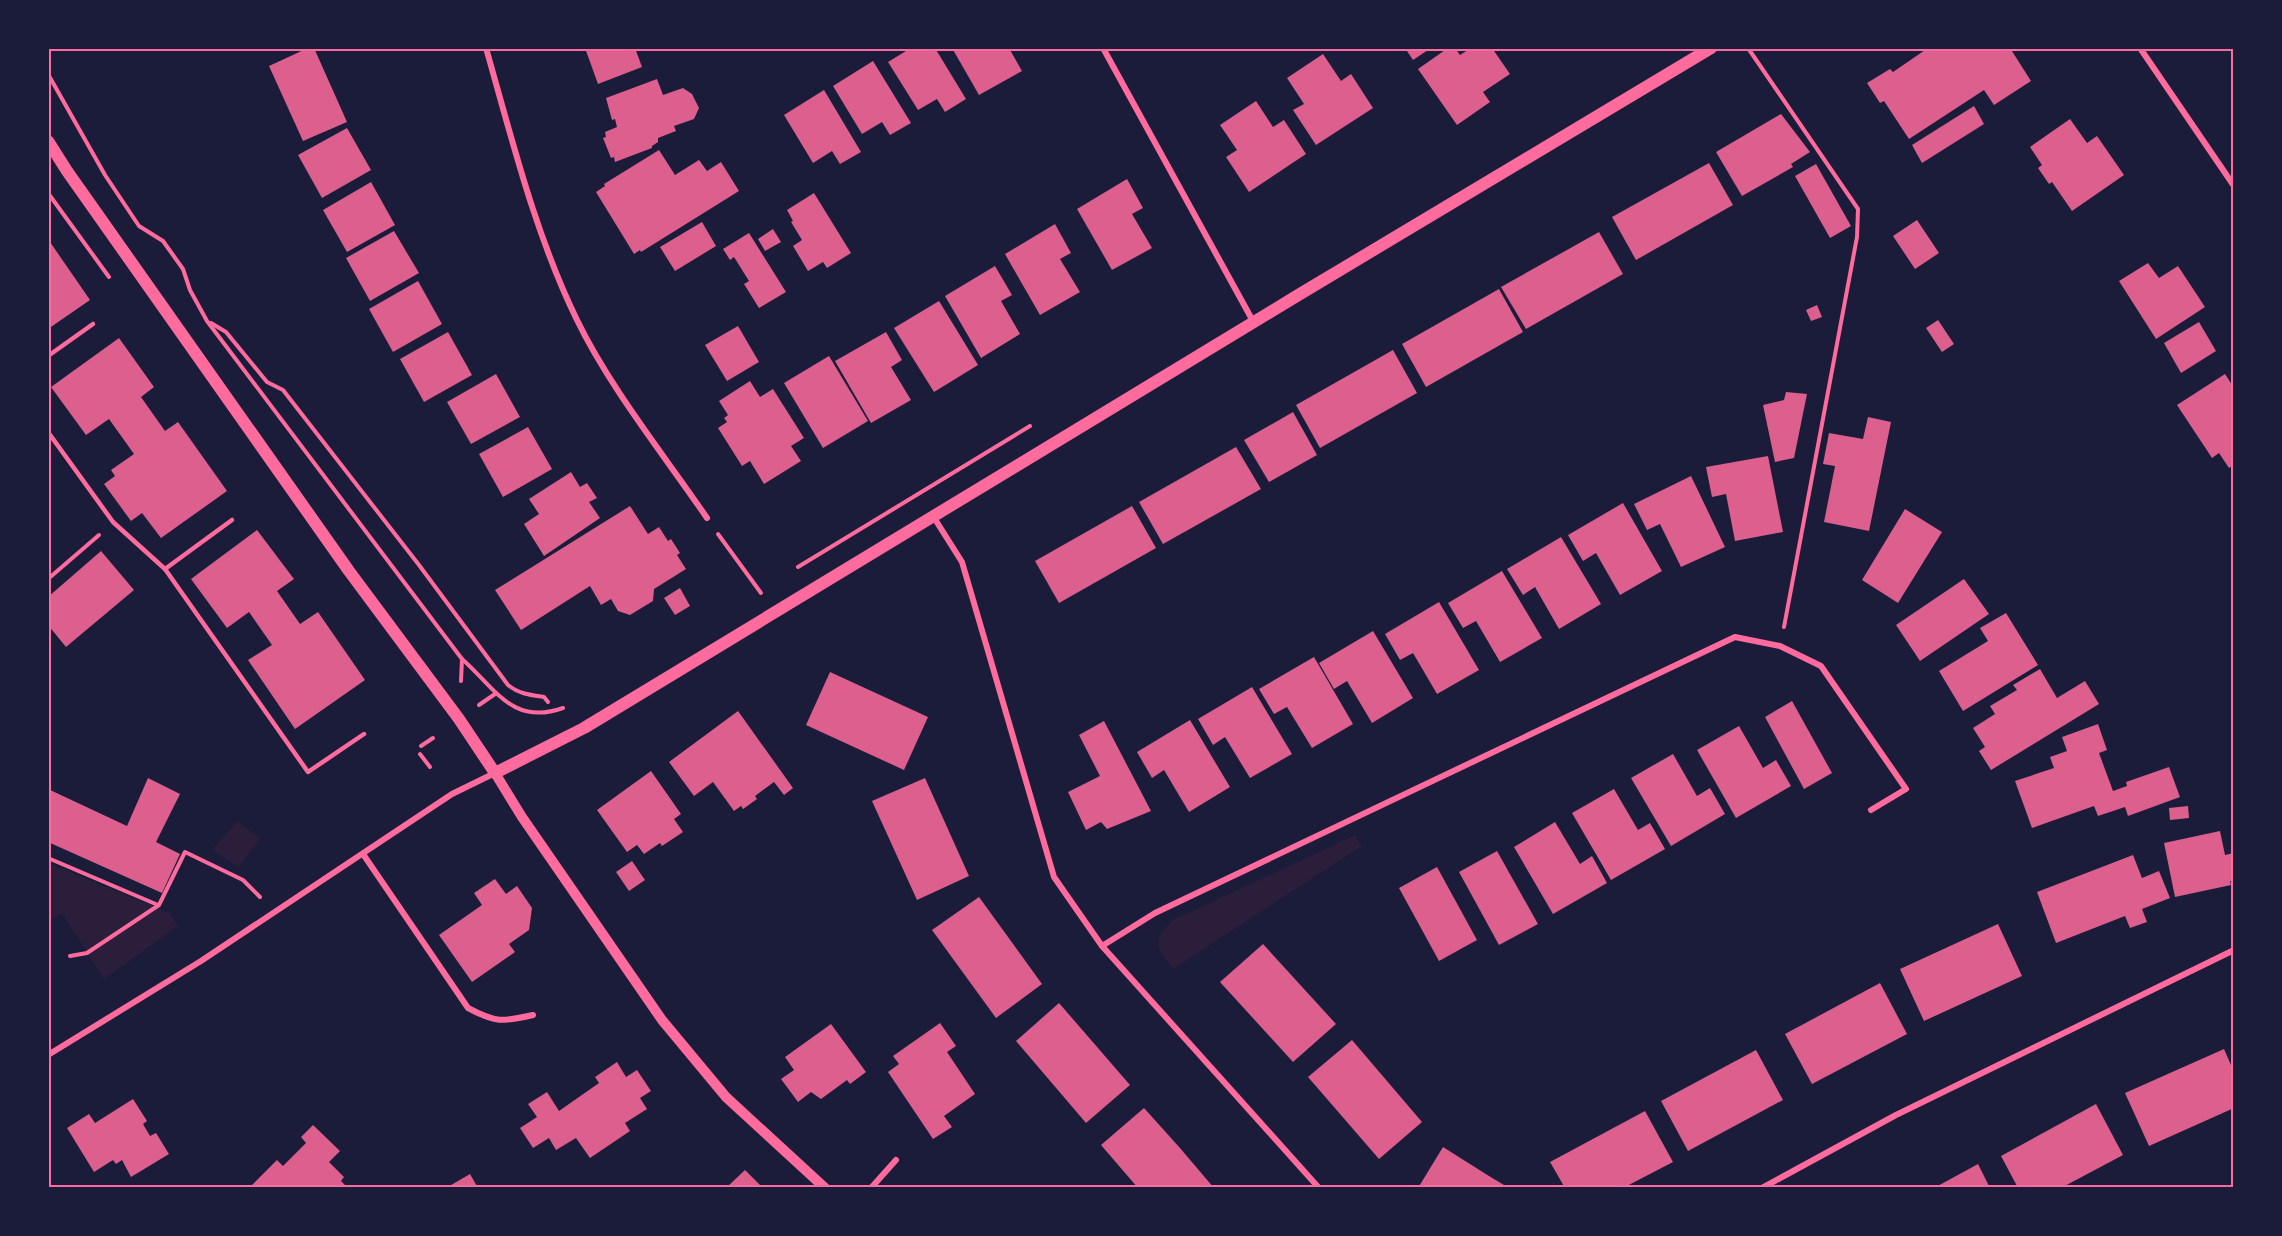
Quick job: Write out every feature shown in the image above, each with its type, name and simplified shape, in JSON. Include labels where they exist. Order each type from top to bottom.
[{"type":"main road","points":[[48,141],[73,181],[349,571],[459,719],[495,773],[568,737],[776,613],[933,516],[1711,48]]},
{"type":"street","points":[[486,48],[530,201],[576,319],[598,360],[707,519]]},
{"type":"street","points":[[1102,48],[1254,323]]},
{"type":"street","points":[[2140,48],[2234,186]]},
{"type":"street","points":[[933,516],[962,562],[1054,877],[1102,946],[1319,1188]]},
{"type":"street","points":[[1102,946],[1155,913],[1735,637],[1780,645],[1821,666],[1906,789],[1872,810]]},
{"type":"street","points":[[48,1055],[201,961],[452,794],[495,773],[533,833],[662,1020],[726,1097],[825,1188]]},
{"type":"street","points":[[363,854],[468,1008],[489,1019],[510,1020],[533,1015]]},
{"type":"street","points":[[1762,1188],[1896,1115],[2234,950]]},
{"type":"street","points":[[871,1188],[896,1160]]},
{"type":"lane","points":[[48,356],[93,324]]},
{"type":"lane","points":[[48,432],[114,522],[165,569],[308,772],[364,734]]},
{"type":"lane","points":[[165,569],[232,520]]},
{"type":"path","points":[[1748,48],[1858,209],[1857,237],[1780,645]]},
{"type":"path","points":[[48,74],[105,175],[139,226],[164,241],[183,269],[190,290],[207,321],[390,567],[462,659],[484,678],[495,694]]},
{"type":"path","points":[[207,321],[226,332],[267,382],[283,390],[419,565],[507,685],[515,691],[544,697],[548,702]]},
{"type":"path","points":[[707,519],[776,613]]},
{"type":"path","points":[[48,579],[114,522]]},
{"type":"path","points":[[459,719],[462,659]]},
{"type":"path","points":[[502,689],[507,685]]},
{"type":"path","points":[[421,746],[433,738]]},
{"type":"path","points":[[420,754],[430,767]]},
{"type":"path","points":[[70,956],[87,953],[159,905],[185,852],[243,880],[273,914]]},
{"type":"path","points":[[48,858],[159,905]]},
{"type":"shaded area","points":[[237,821],[261,839],[238,867],[212,850]]},
{"type":"shaded area","points":[[1355,835],[1362,846],[1173,969],[1159,950],[1159,936],[1173,920]]},
{"type":"shaded area","points":[[48,863],[170,913],[178,926],[104,979],[62,913],[48,921]]},
{"type":"building","points":[[308,48],[314,48],[347,122],[303,141],[269,66]]},
{"type":"building","points":[[585,48],[635,48],[642,67],[598,84]]},
{"type":"building","points":[[911,48],[935,48],[966,99],[945,112],[937,99],[918,110],[888,62]]},
{"type":"building","points":[[952,48],[1009,48],[1022,71],[979,95]]},
{"type":"building","points":[[1405,48],[1431,48],[1413,60]]},
{"type":"building","points":[[1448,48],[1455,48],[1460,55],[1471,48],[1492,48],[1510,74],[1483,92],[1490,102],[1457,125],[1418,69]]},
{"type":"building","points":[[1928,48],[2010,48],[2031,81],[1994,105],[1984,90],[1909,139],[1884,101],[1880,103],[1867,83],[1890,69],[1893,72]]},
{"type":"building","points":[[1323,54],[1341,81],[1351,74],[1373,108],[1316,145],[1293,110],[1304,104],[1287,78]]},
{"type":"building","points":[[873,61],[911,123],[890,135],[882,122],[862,134],[833,86]]},
{"type":"building","points":[[657,79],[663,95],[683,88],[692,94],[699,108],[694,119],[674,126],[676,131],[658,138],[658,142],[652,148],[615,162],[603,138],[606,137],[605,132],[617,127],[615,119],[612,120],[606,98]]},
{"type":"building","points":[[824,90],[861,152],[840,164],[832,151],[813,163],[784,115]]},
{"type":"building","points":[[1256,101],[1273,127],[1284,120],[1306,154],[1249,192],[1226,157],[1237,150],[1220,125]]},
{"type":"building","points":[[1974,106],[1984,124],[1922,163],[1912,145]]},
{"type":"building","points":[[1781,114],[1810,152],[1791,164],[1793,167],[1742,196],[1716,152]]},
{"type":"building","points":[[2070,119],[2087,143],[2097,136],[2124,175],[2072,211],[2052,182],[2049,184],[2038,168],[2042,165],[2030,147]]},
{"type":"building","points":[[347,128],[371,170],[322,198],[298,155]]},
{"type":"building","points":[[659,150],[675,175],[699,160],[707,171],[721,162],[739,191],[641,252],[640,250],[634,254],[596,192],[605,186],[604,184]]},
{"type":"building","points":[[1709,163],[1733,205],[1636,260],[1612,217]]},
{"type":"building","points":[[1816,164],[1851,226],[1830,238],[1795,176]]},
{"type":"building","points":[[1127,179],[1143,208],[1132,214],[1152,248],[1112,270],[1077,209]]},
{"type":"building","points":[[371,182],[395,225],[347,252],[323,210]]},
{"type":"building","points":[[814,193],[851,253],[827,268],[823,262],[808,271],[793,246],[802,240],[787,210]]},
{"type":"building","points":[[1917,220],[1939,253],[1915,269],[1893,236]]},
{"type":"building","points":[[702,222],[716,246],[675,271],[660,247]]},
{"type":"building","points":[[1055,224],[1071,253],[1060,259],[1080,292],[1040,315],[1005,254]]},
{"type":"building","points":[[773,229],[781,242],[765,251],[758,239]]},
{"type":"building","points":[[394,231],[419,273],[370,301],[346,258]]},
{"type":"building","points":[[1599,232],[1623,274],[1526,329],[1501,287]]},
{"type":"building","points":[[749,233],[786,292],[759,308],[744,284],[749,281],[734,257],[730,260],[723,249]]},
{"type":"building","points":[[48,239],[90,300],[48,329]]},
{"type":"building","points":[[2148,263],[2159,278],[2178,266],[2205,307],[2156,339],[2119,281]]},
{"type":"building","points":[[995,266],[1012,295],[1001,301],[1020,334],[981,358],[945,296]]},
{"type":"building","points":[[418,281],[442,324],[393,352],[369,309]]},
{"type":"building","points":[[1499,289],[1523,332],[1426,387],[1402,344]]},
{"type":"building","points":[[939,301],[978,365],[934,392],[894,328]]},
{"type":"building","points":[[1817,305],[1822,317],[1811,321],[1806,310]]},
{"type":"building","points":[[1938,320],[1954,344],[1942,352],[1926,328]]},
{"type":"building","points":[[2199,322],[2216,351],[2181,373],[2164,343]]},
{"type":"building","points":[[738,326],[759,362],[727,381],[705,345]]},
{"type":"building","points":[[448,332],[472,375],[424,402],[400,359]]},
{"type":"building","points":[[886,332],[902,360],[891,367],[911,400],[871,423],[835,361]]},
{"type":"building","points":[[119,338],[154,387],[141,397],[165,431],[178,422],[227,491],[161,538],[142,513],[131,521],[104,484],[115,476],[111,470],[134,454],[109,419],[86,435],[51,387]]},
{"type":"building","points":[[1393,350],[1417,393],[1320,448],[1296,405]]},
{"type":"building","points":[[829,356],[868,421],[823,448],[784,383]]},
{"type":"building","points":[[496,374],[520,417],[471,444],[447,402]]},
{"type":"building","points":[[2225,374],[2234,388],[2234,465],[2229,468],[2219,453],[2212,458],[2177,405]]},
{"type":"building","points":[[750,381],[760,397],[773,389],[804,438],[791,446],[801,461],[764,484],[750,461],[742,466],[718,428],[727,422],[724,418],[728,415],[719,401]]},
{"type":"building","points":[[1786,392],[1807,394],[1794,458],[1775,462],[1763,405],[1784,400]]},
{"type":"building","points":[[1293,412],[1317,455],[1269,482],[1244,440]]},
{"type":"building","points":[[1868,417],[1891,422],[1869,531],[1824,522],[1835,466],[1823,464],[1829,433],[1863,439]]},
{"type":"building","points":[[528,427],[552,469],[503,497],[479,454]]},
{"type":"building","points":[[1236,447],[1261,489],[1163,544],[1139,502]]},
{"type":"building","points":[[1768,456],[1783,532],[1735,541],[1726,494],[1712,497],[1706,467]]},
{"type":"building","points":[[571,472],[580,487],[587,483],[597,498],[589,502],[600,518],[544,556],[524,524],[539,514],[529,499]]},
{"type":"building","points":[[1691,476],[1725,547],[1681,567],[1660,524],[1647,530],[1634,504]]},
{"type":"building","points":[[1623,503],[1662,571],[1620,595],[1596,553],[1583,561],[1568,535]]},
{"type":"building","points":[[630,506],[648,534],[659,527],[668,541],[671,539],[686,569],[654,589],[653,601],[630,615],[618,611],[611,599],[601,605],[590,586],[521,630],[495,590]]},
{"type":"building","points":[[1132,506],[1156,548],[1059,603],[1035,561]]},
{"type":"building","points":[[1905,509],[1942,532],[1898,603],[1862,580]]},
{"type":"building","points":[[257,530],[294,579],[277,591],[300,624],[318,612],[365,680],[295,729],[248,660],[272,645],[249,612],[227,628],[191,579]]},
{"type":"building","points":[[1561,537],[1601,604],[1559,629],[1535,587],[1523,595],[1507,569]]},
{"type":"building","points":[[101,551],[134,590],[66,647],[48,625],[48,597]]},
{"type":"building","points":[[1502,571],[1542,638],[1500,662],[1476,621],[1463,628],[1448,603]]},
{"type":"building","points":[[1964,579],[1989,614],[1920,661],[1896,625]]},
{"type":"building","points":[[680,588],[690,606],[675,615],[664,598]]},
{"type":"building","points":[[1439,602],[1479,670],[1437,694],[1413,653],[1400,660],[1385,634]]},
{"type":"building","points":[[2006,613],[2038,665],[1963,711],[1939,671],[1988,641],[1980,628]]},
{"type":"building","points":[[1373,631],[1413,698],[1372,723],[1347,681],[1334,689],[1319,663]]},
{"type":"building","points":[[1314,657],[1353,724],[1312,748],[1287,707],[1274,714],[1259,689]]},
{"type":"building","points":[[2040,669],[2057,698],[2085,681],[2099,704],[1991,770],[1979,751],[1985,747],[1973,728],[1995,714],[1990,706],[2017,690],[2013,685]]},
{"type":"building","points":[[830,672],[928,717],[904,770],[806,725]]},
{"type":"building","points":[[1252,687],[1292,754],[1250,778],[1225,737],[1213,745],[1198,719]]},
{"type":"building","points":[[1792,701],[1832,773],[1804,789],[1765,717]]},
{"type":"building","points":[[738,711],[793,788],[784,795],[774,782],[755,796],[757,799],[743,809],[741,806],[734,811],[713,782],[694,796],[669,762]]},
{"type":"building","points":[[1190,720],[1230,787],[1189,812],[1164,770],[1152,778],[1137,752]]},
{"type":"building","points":[[1104,721],[1151,811],[1107,829],[1101,822],[1086,830],[1068,792],[1100,776],[1079,735]]},
{"type":"building","points":[[2098,724],[2107,750],[2099,753],[2113,791],[2127,786],[2126,782],[2169,767],[2180,797],[2128,816],[2125,807],[2098,816],[2094,806],[2032,828],[2015,781],[2054,768],[2050,757],[2067,751],[2062,737]]},
{"type":"building","points":[[1739,726],[1763,768],[1776,760],[1791,786],[1736,818],[1697,750]]},
{"type":"building","points":[[1673,754],[1697,796],[1710,788],[1725,814],[1671,846],[1631,778]]},
{"type":"building","points":[[651,771],[681,814],[674,819],[683,832],[662,846],[660,843],[644,854],[637,845],[627,852],[597,810]]},
{"type":"building","points":[[148,778],[180,794],[156,842],[180,854],[162,893],[48,842],[48,789],[127,826]]},
{"type":"building","points":[[925,778],[969,876],[917,900],[872,801]]},
{"type":"building","points":[[1614,789],[1638,830],[1650,823],[1665,849],[1611,880],[1572,813]]},
{"type":"building","points":[[2188,806],[2189,818],[2170,820],[2169,808]]},
{"type":"building","points":[[1555,822],[1580,864],[1592,856],[1607,883],[1553,914],[1514,847]]},
{"type":"building","points":[[2220,831],[2225,855],[2234,853],[2234,881],[2230,881],[2231,885],[2175,897],[2164,843]]},
{"type":"building","points":[[1497,851],[1538,924],[1499,945],[1459,872]]},
{"type":"building","points":[[2133,855],[2142,878],[2159,871],[2170,898],[2142,909],[2147,922],[2130,928],[2125,916],[2056,943],[2037,892]]},
{"type":"building","points":[[632,861],[645,880],[629,891],[616,872]]},
{"type":"building","points":[[1437,867],[1477,940],[1439,961],[1399,888]]},
{"type":"building","points":[[495,879],[506,894],[517,886],[532,908],[529,930],[509,944],[515,952],[472,982],[439,935],[482,905],[474,893]]},
{"type":"building","points":[[979,897],[1042,984],[996,1018],[932,930]]},
{"type":"building","points":[[1998,924],[2022,976],[1924,1021],[1900,969]]},
{"type":"building","points":[[1263,944],[1336,1024],[1293,1062],[1220,982]]},
{"type":"building","points":[[1880,983],[1907,1034],[1812,1084],[1785,1034]]},
{"type":"building","points":[[1059,1003],[1130,1085],[1086,1123],[1016,1041]]},
{"type":"building","points":[[940,1023],[956,1046],[947,1052],[975,1094],[944,1116],[952,1127],[933,1139],[888,1072],[899,1064],[893,1056]]},
{"type":"building","points":[[831,1024],[866,1072],[850,1084],[847,1080],[821,1099],[811,1092],[798,1102],[781,1079],[794,1070],[785,1057]]},
{"type":"building","points":[[1352,1040],[1422,1122],[1379,1159],[1308,1077]]},
{"type":"building","points":[[2224,1049],[2234,1072],[2234,1108],[2149,1146],[2125,1093]]},
{"type":"building","points":[[1756,1050],[1783,1100],[1688,1151],[1661,1101]]},
{"type":"building","points":[[617,1062],[626,1077],[637,1070],[651,1091],[640,1098],[647,1109],[625,1123],[630,1131],[590,1158],[576,1138],[556,1150],[549,1138],[533,1148],[520,1128],[537,1117],[528,1104],[547,1092],[559,1111],[599,1083],[595,1077]]},
{"type":"building","points":[[133,1099],[147,1121],[143,1124],[150,1136],[156,1133],[169,1154],[131,1177],[122,1160],[116,1164],[113,1160],[94,1172],[67,1128],[89,1114],[95,1123]]},
{"type":"building","points":[[2096,1104],[2123,1155],[2061,1188],[2018,1188],[2001,1156]]},
{"type":"building","points":[[1144,1108],[1214,1188],[1138,1188],[1101,1145]]},
{"type":"building","points":[[1645,1111],[1673,1162],[1623,1188],[1565,1188],[1550,1162]]},
{"type":"building","points":[[313,1125],[340,1151],[329,1162],[344,1177],[341,1181],[346,1186],[344,1188],[249,1188],[277,1160],[283,1166],[306,1143],[301,1137]]},
{"type":"building","points":[[1443,1147],[1489,1176],[1509,1188],[1418,1188]]},
{"type":"building","points":[[1978,1164],[1990,1188],[1934,1188]]},
{"type":"building","points":[[745,1170],[763,1188],[726,1188]]},
{"type":"building","points":[[470,1174],[478,1188],[446,1188]]}]
